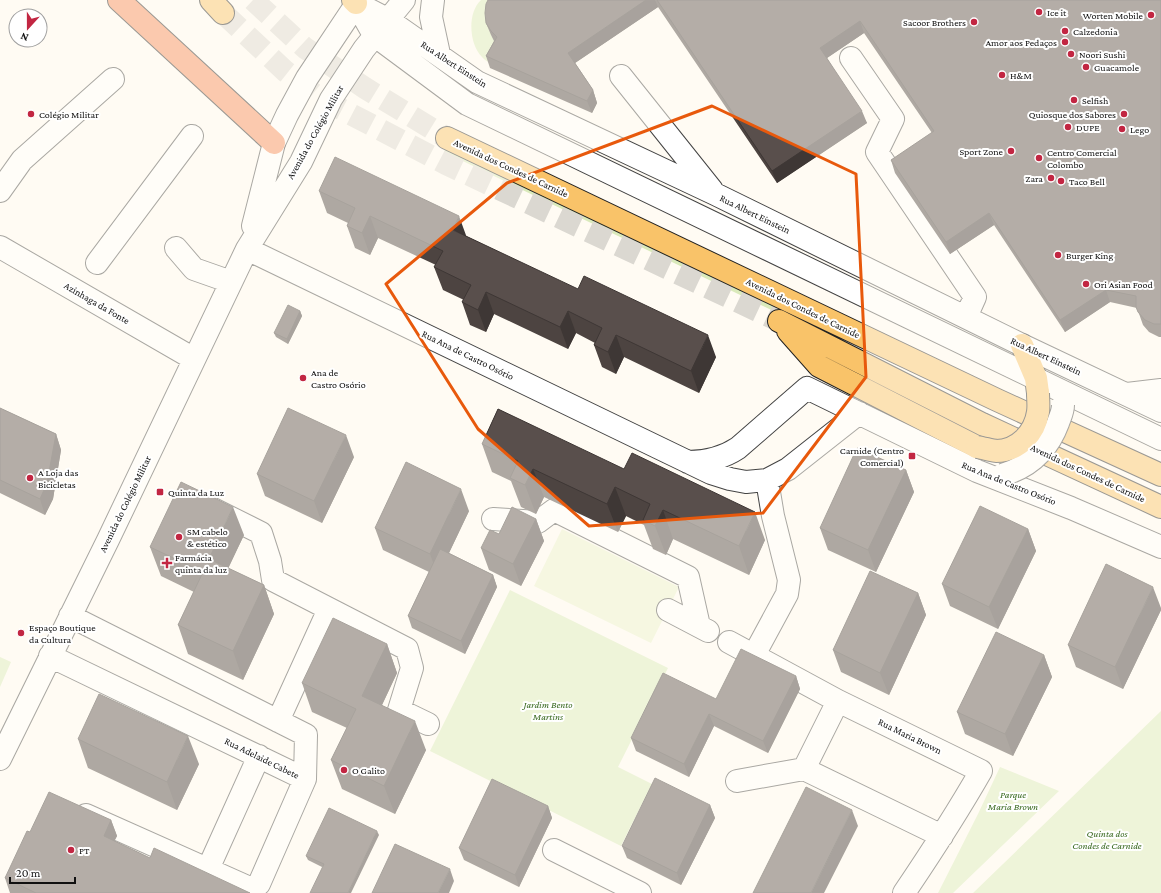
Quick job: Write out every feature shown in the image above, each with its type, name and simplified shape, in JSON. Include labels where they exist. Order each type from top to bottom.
[{"type":"highway","points":[[119,0],[274,143]]},
{"type":"main road","name":"Avenida dos Condes de Carnide","points":[[447,138],[997,400],[1161,475]]},
{"type":"main road","name":"Avenida dos Condes de Carnide","points":[[1037,386],[1038,412],[1033,428],[1026,439],[1015,446],[996,451],[978,446],[819,366],[779,321],[982,424],[1161,507]]},
{"type":"main road","points":[[1022,345],[1037,386]]},
{"type":"street","name":"Avenida do Colégio Militar","points":[[0,759],[112,533],[247,249],[301,162],[331,99],[380,27],[404,0]]},
{"type":"street","points":[[434,0],[431,17],[439,54]]},
{"type":"street","name":"Avenida do Colégio Militar","points":[[247,249],[274,143],[307,78],[356,1]]},
{"type":"street","name":"Rua Albert Einstein","points":[[356,1],[380,27],[439,54],[477,82],[715,194],[966,318],[1161,411]]},
{"type":"street","points":[[380,27],[467,104],[1063,399],[1161,439]]},
{"type":"street","points":[[851,58],[893,119],[877,152],[975,297],[966,318]]},
{"type":"street","points":[[622,76],[715,194]]},
{"type":"street","points":[[0,191],[22,160],[113,79]]},
{"type":"street","points":[[97,263],[192,136]]},
{"type":"street","name":"Azinhaga da Fonte","points":[[0,247],[194,359]]},
{"type":"street","points":[[176,248],[194,269],[231,282]]},
{"type":"street","name":"Rua Ana de Castro Osório","points":[[247,249],[711,473],[730,479],[746,482],[767,480],[788,469],[859,413]]},
{"type":"street","points":[[977,472],[1002,475],[1013,471],[1040,454],[1053,437],[1062,411],[1063,399],[1058,362]]},
{"type":"street","name":"Rua Ana de Castro Osório","points":[[688,462],[709,461],[729,454],[808,388],[977,472],[1071,508],[1161,547]]},
{"type":"street","points":[[1126,394],[1161,390]]},
{"type":"street","points":[[754,655],[787,594],[789,580],[773,516],[767,480]]},
{"type":"street","points":[[197,501],[261,533],[270,561],[273,580],[407,649],[412,668],[399,710],[428,724]]},
{"type":"street","points":[[493,519],[538,522],[554,510],[688,577],[714,634]]},
{"type":"street","points":[[278,721],[329,609]]},
{"type":"street","points":[[668,610],[838,701],[804,769]]},
{"type":"street","name":"Rua Adelaide Cabete","points":[[50,656],[305,779],[306,735],[70,616]]},
{"type":"street","name":"Rua Maria Brown","points":[[838,701],[982,772],[904,893]]},
{"type":"street","points":[[208,869],[259,756]]},
{"type":"street","points":[[737,781],[804,769],[942,836]]},
{"type":"street","points":[[70,807],[252,890],[259,884],[305,779]]},
{"type":"street","points":[[554,850],[640,893]]},
{"type":"highlighted area","points":[[712,106],[856,174],[866,377],[763,513],[589,526],[478,429],[386,284],[507,183]]},
{"type":"green space","points":[[481,0],[506,0],[491,35],[496,44],[492,64],[484,59],[478,51],[472,37],[471,28],[473,13]]},
{"type":"green space","points":[[451,136],[794,301],[786,317],[444,152]]},
{"type":"green space","points":[[562,529],[679,587],[651,643],[534,586]]},
{"type":"green space","name":"Jardim Bento Martins","points":[[510,590],[668,668],[618,767],[652,784],[621,846],[430,751]]},
{"type":"green space","points":[[0,657],[11,662],[0,687]]},
{"type":"green space","name":"Quinta dos Condes de Carnide","points":[[1161,711],[1161,893],[973,893]]},
{"type":"green space","name":"Parque Maria Brown","points":[[1000,767],[1059,791],[953,893],[938,893],[978,814]]},
{"type":"building","points":[[488,0],[646,0],[568,53],[593,90],[587,101],[486,56],[497,37],[486,23],[485,13]]},
{"type":"building","name":"Centro Comercial Colombo","points":[[657,0],[1161,0],[1161,324],[1154,324],[1145,320],[1138,312],[1136,307],[1136,296],[1106,290],[1060,320],[989,213],[946,242],[891,160],[934,131],[860,21],[820,48],[862,111],[772,171]]},
{"type":"building","points":[[335,157],[459,216],[453,230],[578,289],[584,276],[708,335],[691,371],[616,335],[608,352],[594,345],[602,328],[568,311],[560,327],[486,292],[478,310],[462,302],[471,285],[434,267],[443,251],[370,216],[362,233],[347,226],[355,208],[319,191]]},
{"type":"building","points":[[288,305],[300,311],[287,339],[274,333]]},
{"type":"building","points":[[0,408],[56,434],[47,483],[40,499],[0,480]]},
{"type":"building","points":[[288,408],[346,435],[314,501],[257,474]]},
{"type":"building","points":[[498,409],[624,469],[632,453],[755,512],[739,546],[663,510],[655,526],[643,520],[650,504],[615,487],[607,504],[533,469],[525,485],[510,478],[518,461],[482,444]]},
{"type":"building","points":[[857,448],[906,470],[868,550],[820,528]]},
{"type":"building","points":[[406,462],[461,489],[430,554],[375,528]]},
{"type":"building","points":[[181,482],[233,507],[209,559],[264,585],[233,651],[178,625],[203,572],[150,547]]},
{"type":"building","points":[[980,506],[1028,529],[989,607],[942,584]]},
{"type":"building","points":[[512,507],[536,519],[513,564],[481,548],[490,530],[499,534]]},
{"type":"building","points":[[440,549],[493,575],[461,641],[408,616]]},
{"type":"building","points":[[1106,564],[1153,587],[1115,667],[1068,645]]},
{"type":"building","points":[[870,571],[918,593],[880,673],[833,650]]},
{"type":"building","points":[[333,618],[387,644],[362,696],[415,721],[384,786],[331,760],[356,709],[302,683]]},
{"type":"building","points":[[996,632],[1044,655],[1005,734],[957,712]]},
{"type":"building","points":[[741,649],[796,676],[763,741],[709,714],[684,764],[631,738],[663,673],[716,699]]},
{"type":"building","points":[[99,694],[188,736],[167,782],[78,739]]},
{"type":"building","points":[[655,778],[710,805],[677,873],[622,846]]},
{"type":"building","points":[[492,779],[548,806],[515,875],[459,848]]},
{"type":"building","points":[[806,787],[852,810],[811,893],[753,893]]},
{"type":"building","points":[[49,792],[111,820],[104,836],[150,858],[154,848],[250,893],[36,893],[5,878],[27,831],[30,832]]},
{"type":"building","points":[[329,808],[377,831],[348,893],[310,893],[324,864],[306,856]]},
{"type":"building","points":[[395,844],[450,869],[438,893],[372,893]]},
{"type":"tunnel","points":[[253,0],[305,48],[365,88],[447,138]]},
{"type":"tunnel","points":[[223,13],[285,71],[318,97],[446,164],[779,321]]},
{"type":"place","name":"Ice it","points":[[1039,12]]},
{"type":"place","name":"Worten Mobile","points":[[1151,15]]},
{"type":"place","name":"Sacoor Brothers","points":[[974,22]]},
{"type":"place","name":"Calzedonia","points":[[1065,31]]},
{"type":"place","name":"Amor aos Pedaços","points":[[1065,42]]},
{"type":"place","name":"Noori Sushi","points":[[1071,54]]},
{"type":"place","name":"Guacamole","points":[[1086,67]]},
{"type":"place","name":"H&M","points":[[1002,75]]},
{"type":"place","name":"Selfish","points":[[1074,100]]},
{"type":"place","name":"Colégio Militar","points":[[31,114]]},
{"type":"place","name":"Quiosque dos Sabores","points":[[1124,114]]},
{"type":"place","name":"DUPE","points":[[1068,127]]},
{"type":"place","name":"Lego","points":[[1122,129]]},
{"type":"place","name":"Sport Zone","points":[[1011,151]]},
{"type":"place","name":"Centro Comercial Colombo","points":[[1039,158]]},
{"type":"place","name":"Zara","points":[[1051,178]]},
{"type":"place","name":"Taco Bell","points":[[1061,181]]},
{"type":"place","name":"Burger King","points":[[1058,255]]},
{"type":"place","name":"Ori Asian Food","points":[[1086,284]]},
{"type":"place","name":"Ana de Castro Osório","points":[[303,378]]},
{"type":"place","name":"Carnide (Centro Comercial)","points":[[912,456]]},
{"type":"place","name":"A Loja das Bicicletas","points":[[30,478]]},
{"type":"place","name":"Quinta da Luz","points":[[160,492]]},
{"type":"place","name":"SM cabelo & estético","points":[[179,537]]},
{"type":"place","name":"Farmácia quinta da luz","points":[[167,563]]},
{"type":"place","name":"Espaço Boutique da Cultura","points":[[21,633]]},
{"type":"place","name":"O Galito","points":[[344,770]]},
{"type":"place","name":"PT","points":[[71,850]]}]
